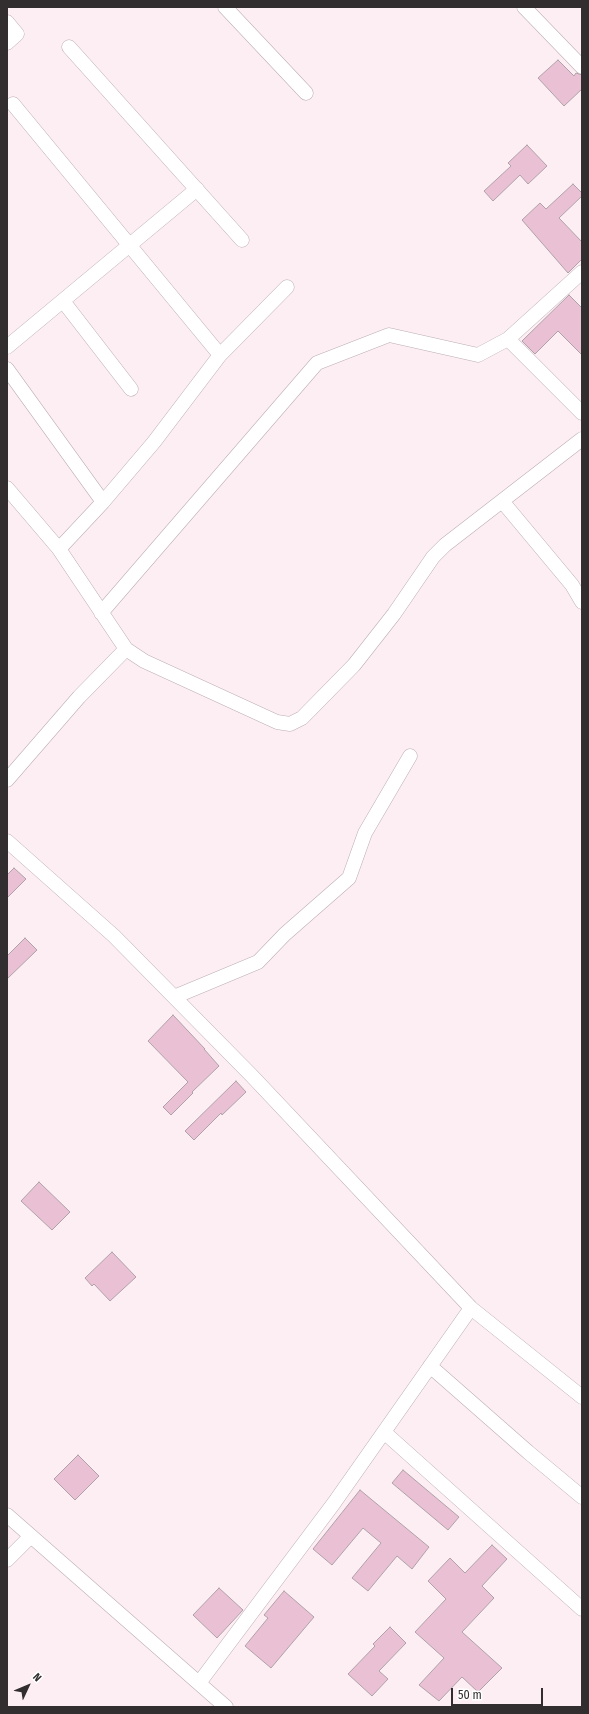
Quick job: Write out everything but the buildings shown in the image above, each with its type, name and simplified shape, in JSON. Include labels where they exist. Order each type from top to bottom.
[{"type":"street","points":[[225,7],[306,93]]},
{"type":"street","points":[[524,7],[582,67]]},
{"type":"street","points":[[7,22],[17,34],[7,43]]},
{"type":"street","points":[[70,47],[242,240]]},
{"type":"street","points":[[14,104],[220,355]]},
{"type":"street","points":[[7,347],[197,189]]},
{"type":"street","points":[[101,613],[317,363],[389,335],[478,355],[508,339],[582,272]]},
{"type":"street","points":[[59,549],[103,502],[154,442],[220,355],[287,287]]},
{"type":"street","points":[[63,301],[131,389]]},
{"type":"street","points":[[508,339],[582,413]]},
{"type":"street","points":[[7,369],[103,502]]},
{"type":"street","points":[[7,488],[59,549],[126,648],[144,661],[277,722],[290,724],[302,718],[354,665],[394,614],[433,557],[445,545],[582,439]]},
{"type":"street","points":[[502,501],[572,585],[582,602]]},
{"type":"street","points":[[7,780],[79,697],[126,648]]},
{"type":"street","points":[[174,997],[258,962],[285,934],[349,878],[365,833],[410,756]]},
{"type":"street","points":[[7,841],[108,931],[174,997],[252,1076],[471,1308],[582,1397]]},
{"type":"street","points":[[199,1683],[334,1502],[471,1308]]},
{"type":"street","points":[[430,1366],[582,1497]]},
{"type":"street","points":[[384,1432],[582,1609]]},
{"type":"street","points":[[7,1515],[226,1707]]},
{"type":"street","points":[[7,1560],[32,1536]]}]
